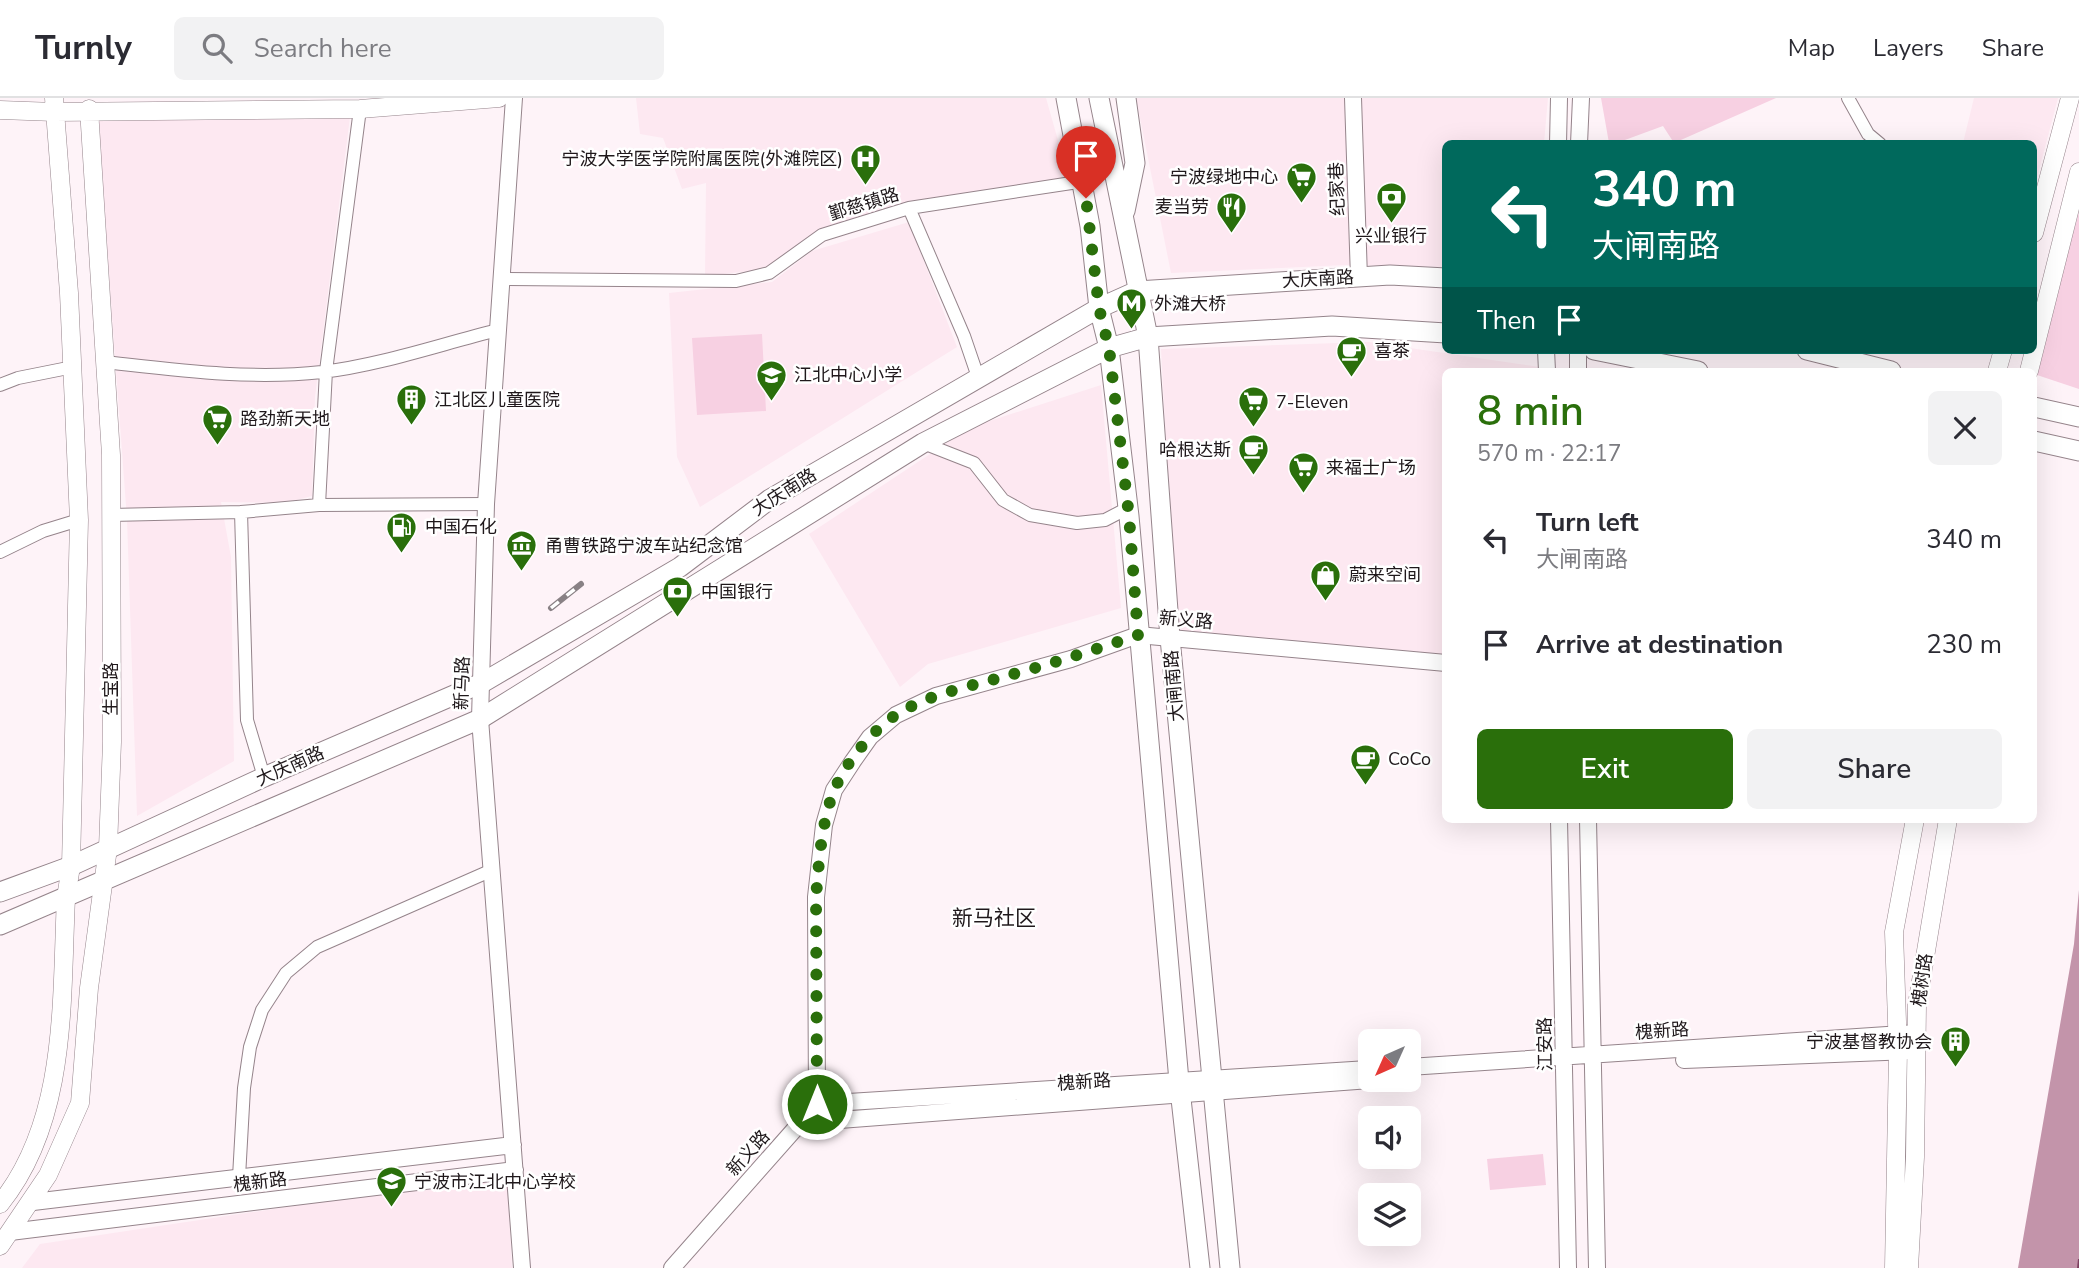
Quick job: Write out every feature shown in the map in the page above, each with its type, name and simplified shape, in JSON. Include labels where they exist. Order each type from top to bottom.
[{"type":"main road","points":[[0,110],[55,105],[89,109],[360,109],[499,98]]},
{"type":"main road","points":[[1055,98],[1090,226]]},
{"type":"main road","points":[[1123,222],[1135,163],[1126,98]]},
{"type":"main road","points":[[2037,205],[2039,186],[2070,98]]},
{"type":"main road","name":"大闸南路","points":[[1100,103],[1148,337],[1170,638],[1230,1268]]},
{"type":"main road","name":"生宝路","points":[[0,1204],[29,1159],[53,1092],[66,898],[71,866],[79,520],[73,367],[55,105]]},
{"type":"main road","name":"大闸南路","points":[[1069,108],[1090,226],[1099,308],[1109,348],[1128,508],[1180,1088],[1200,1268]]},
{"type":"main road","name":"生宝路","points":[[5,1239],[33,1202],[48,1175],[80,1103],[89,988],[108,848],[111,455],[89,109]]},
{"type":"main road","points":[[2037,339],[2079,172]]},
{"type":"main road","name":"大庆南路","points":[[0,892],[71,866],[482,683],[680,567],[770,499],[1099,308],[1137,291],[1390,275],[1442,278]]},
{"type":"main road","name":"大庆南路","points":[[0,925],[480,719],[923,443],[1109,348],[1148,337],[1332,327],[1442,333]]},
{"type":"main road","points":[[1614,354],[1683,368]]},
{"type":"main road","points":[[1823,354],[1879,368]]},
{"type":"main road","points":[[2042,409],[2079,417]]},
{"type":"main road","points":[[2038,442],[2079,452]]},
{"type":"main road","name":"槐树路","points":[[1894,1268],[1897,1044],[1894,932],[1913,823]]},
{"type":"main road","name":"槐树路","points":[[1909,1268],[1917,1005],[1947,823]]},
{"type":"street","name":"新马路","points":[[514,98],[486,503],[480,719],[522,1268]]},
{"type":"street","name":"纪家巷","points":[[1353,98],[1359,278]]},
{"type":"street","points":[[1558,140],[1559,98]]},
{"type":"street","points":[[1579,140],[1581,98]]},
{"type":"street","points":[[1848,98],[1868,134],[1875,140]]},
{"type":"street","points":[[319,505],[326,371],[360,109]]},
{"type":"street","name":"鄞慈镇路","points":[[502,279],[736,281],[769,273],[822,235],[909,208],[1078,182]]},
{"type":"street","points":[[909,208],[964,336],[978,377]]},
{"type":"street","points":[[104,362],[191,372],[258,375],[326,371],[498,330]]},
{"type":"street","points":[[0,385],[18,378],[73,367]]},
{"type":"street","points":[[923,443],[974,463],[1003,500],[1030,515],[1077,523],[1105,520],[1128,508]]},
{"type":"street","points":[[111,515],[241,512],[319,505],[486,503]]},
{"type":"street","points":[[241,512],[247,720],[264,778]]},
{"type":"street","points":[[0,552],[43,531],[79,520]]},
{"type":"street","name":"新义路","points":[[672,1268],[817,1104],[816,897],[824,825],[834,790],[870,737],[896,715],[936,696],[1070,659],[1138,635],[1442,663]]},
{"type":"street","name":"江安路","points":[[1559,823],[1568,1268]]},
{"type":"street","points":[[1588,823],[1597,1268]]},
{"type":"street","points":[[239,1177],[244,1088],[250,1047],[262,1010],[286,973],[317,947],[490,872]]},
{"type":"street","name":"槐新路","points":[[1897,1044],[1917,1033]]},
{"type":"street","name":"槐新路","points":[[1421,1067],[1897,1044],[1917,1051]]},
{"type":"street","name":"槐新路","points":[[1421,1076],[1565,1061]]},
{"type":"street","name":"槐新路","points":[[800,1123],[1358,1070]]},
{"type":"street","name":"槐新路","points":[[1212,1085],[1358,1080]]},
{"type":"street","name":"槐新路","points":[[817,1104],[1180,1088]]},
{"type":"street","name":"槐新路","points":[[33,1202],[513,1145]]},
{"type":"street","name":"槐新路","points":[[5,1239],[514,1170]]},
{"type":"shaded area","name":"宁波大学医学院附属医院(外滩院区)","points":[[636,98],[1046,98],[1069,179],[819,233],[768,269],[705,276],[706,183],[682,189],[663,138],[640,134]]},
{"type":"shaded area","name":"宁波绿地中心","points":[[1136,98],[1548,98],[1544,140],[1442,140],[1442,267],[1346,265],[1171,273]]},
{"type":"shaded area","points":[[1601,98],[1776,98],[1681,140],[1672,140],[1663,126],[1625,140],[1608,140]]},
{"type":"shaded area","points":[[1974,98],[2058,98],[2037,178],[2037,140],[1964,140]]},
{"type":"shaded area","name":"路劲新天地","points":[[97,113],[350,117],[315,397],[312,496],[285,503],[221,502],[231,557],[234,761],[137,816],[127,519]]},
{"type":"shaded area","points":[[2079,212],[2079,389],[2037,375],[2036,368]]},
{"type":"shaded area","name":"江北中心小学","points":[[909,222],[957,347],[700,507],[677,457],[669,293],[772,282],[812,251]]},
{"type":"shaded area","points":[[762,334],[766,411],[697,415],[692,338]]},
{"type":"shaded area","points":[[1369,342],[1540,367],[1442,368],[1442,656],[1176,632],[1161,349]]},
{"type":"shaded area","points":[[1101,385],[1121,608],[928,664],[900,687],[809,534],[971,427]]},
{"type":"shaded area","points":[[2079,890],[2079,1268],[2018,1268],[2074,944]]},
{"type":"shaded area","points":[[1543,1154],[1546,1185],[1490,1190],[1487,1159]]},
{"type":"shaded area","name":"宁波市江北中心学校","points":[[507,1174],[512,1268],[22,1268],[40,1244]]},
{"type":"ferry route","points":[[2078,1268],[2079,1259]]},
{"type":"railway","points":[[551,608],[581,584]]},
{"type":"place","name":"宁波大学医学院附属医院(外滩院区)","points":[[866,186]]},
{"type":"place","name":"宁波绿地中心","points":[[1301,204]]},
{"type":"place","name":"兴业银行","points":[[1391,225]]},
{"type":"place","name":"麦当劳","points":[[1232,234]]},
{"type":"place","name":"外滩大桥","points":[[1131,331]]},
{"type":"place","name":"喜茶","points":[[1351,378]]},
{"type":"place","name":"江北中心小学","points":[[771,402]]},
{"type":"place","name":"江北区儿童医院","points":[[411,427]]},
{"type":"place","name":"7-Eleven","points":[[1253,429]]},
{"type":"place","name":"路劲新天地","points":[[217,446]]},
{"type":"place","name":"哈根达斯","points":[[1254,477]]},
{"type":"place","name":"来福士广场","points":[[1303,495]]},
{"type":"place","name":"中国石化","points":[[402,554]]},
{"type":"place","name":"甬曹铁路宁波车站纪念馆","points":[[522,573]]},
{"type":"place","name":"蔚来空间","points":[[1326,602]]},
{"type":"place","name":"中国银行","points":[[678,619]]},
{"type":"place","name":"CoCo","points":[[1365,786]]},
{"type":"place","name":"宁波基督教协会","points":[[1955,1069]]},
{"type":"place","name":"宁波市江北中心学校","points":[[391,1209]]},
{"type":"district","name":"新马社区","points":[[994,918]]},
{"type":"route","points":[[817,1104],[816,897],[819,863],[824,825],[834,790],[853,761],[870,737],[896,715],[936,696],[1070,659],[1138,635],[1129,516],[1109,348],[1099,308],[1086,198]]}]
